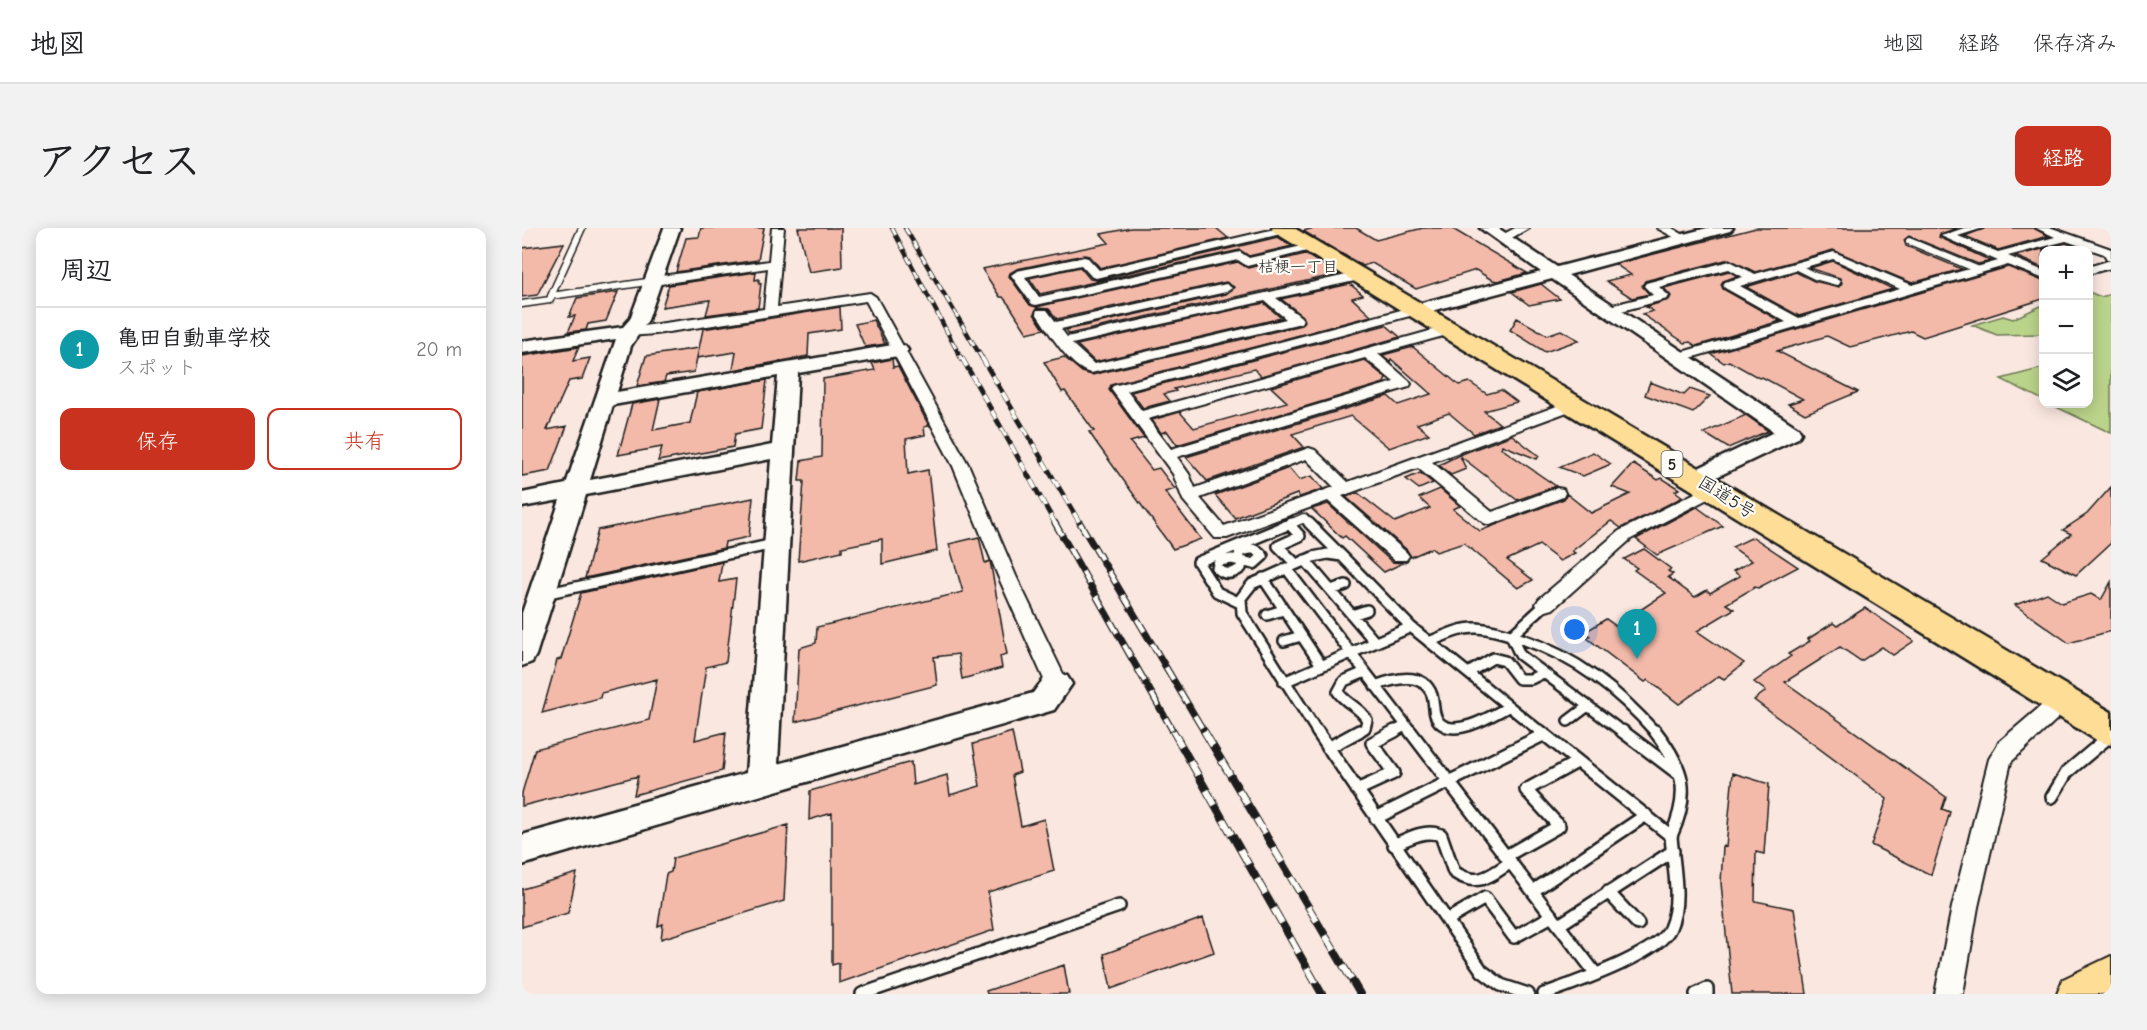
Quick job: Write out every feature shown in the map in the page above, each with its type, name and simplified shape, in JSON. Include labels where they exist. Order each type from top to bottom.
[{"type":"highway","name":"国道5号","points":[[1283,229],[2111,730]]},
{"type":"main road","points":[[2078,994],[2111,977]]},
{"type":"street","points":[[522,656],[622,346],[629,332],[639,320],[672,228]]},
{"type":"street","points":[[770,313],[778,228]]},
{"type":"street","points":[[1496,233],[1523,228]]},
{"type":"street","points":[[1663,228],[1683,238]]},
{"type":"street","points":[[1573,405],[1221,534],[1189,496],[1181,474],[1118,389],[1725,228]]},
{"type":"street","points":[[1977,228],[1947,236],[2039,273]]},
{"type":"street","points":[[2042,228],[2108,252],[2111,257]]},
{"type":"street","points":[[1283,229],[1096,274],[1084,261],[1017,275],[1036,301],[1240,256],[1247,261],[1311,247]]},
{"type":"street","points":[[1496,233],[1790,433],[1704,484],[1625,535],[1546,604]]},
{"type":"street","points":[[1680,357],[1979,270],[2066,237]]},
{"type":"street","points":[[1796,322],[1729,285],[1834,255],[1912,290]]},
{"type":"street","points":[[654,281],[774,264]]},
{"type":"street","points":[[2093,269],[2111,264]]},
{"type":"street","points":[[1610,310],[1663,296],[1650,286],[1730,265],[1754,278]]},
{"type":"street","points":[[1062,342],[1360,276]]},
{"type":"street","points":[[1052,327],[1226,288]]},
{"type":"street","points":[[1042,313],[1062,342],[1091,369],[1296,320],[1275,305],[1267,295]]},
{"type":"street","points":[[522,347],[656,330],[870,297],[960,466],[1057,684],[1043,702],[761,780],[522,850]]},
{"type":"street","points":[[1138,417],[1449,330]]},
{"type":"street","points":[[604,400],[898,350]]},
{"type":"street","points":[[1167,455],[1404,384],[1368,352]]},
{"type":"street","points":[[761,780],[788,369]]},
{"type":"street","points":[[522,500],[783,450]]},
{"type":"street","points":[[1189,496],[1309,453],[1338,491],[1400,556]]},
{"type":"street","points":[[1421,462],[1490,519],[1557,493]]},
{"type":"street","points":[[1949,994],[1965,907],[2000,759],[2007,748],[2062,700]]},
{"type":"lane","points":[[522,304],[550,300],[582,228]]},
{"type":"lane","points":[[1909,241],[1979,270]]},
{"type":"lane","points":[[1795,266],[1815,276],[1837,282]]},
{"type":"lane","points":[[551,296],[654,281]]},
{"type":"lane","points":[[1240,603],[1217,592],[1198,565],[1202,559],[1304,518],[1411,627],[1671,836]]},
{"type":"lane","points":[[1289,524],[1300,536],[1278,546],[1350,653],[1596,974]]},
{"type":"lane","points":[[542,594],[777,543]]},
{"type":"lane","points":[[1218,570],[1223,573],[1234,573],[1239,570],[1242,550],[1255,549],[1263,556],[1256,563]]},
{"type":"lane","points":[[1342,556],[1322,554],[1265,578],[1245,590],[1240,603],[1245,620],[1328,748],[1482,971],[1501,986],[1528,994]]},
{"type":"lane","points":[[1218,570],[1217,563],[1228,557],[1256,563]]},
{"type":"lane","points":[[1305,560],[1375,642]]},
{"type":"lane","points":[[1256,563],[1283,610],[1321,665]]},
{"type":"lane","points":[[1205,576],[1218,570]]},
{"type":"lane","points":[[1330,590],[1346,585]]},
{"type":"lane","points":[[1511,636],[1546,604]]},
{"type":"lane","points":[[1267,615],[1283,610]]},
{"type":"lane","points":[[1352,615],[1367,610]]},
{"type":"lane","points":[[1284,682],[1411,627]]},
{"type":"lane","points":[[1429,642],[1474,628],[1511,636],[1575,662],[1631,706],[1661,739],[1681,775],[1683,801],[1681,814],[1671,836],[1676,905],[1670,930],[1650,949],[1596,974],[1544,994]]},
{"type":"lane","points":[[1284,641],[1301,636]]},
{"type":"lane","points":[[1511,636],[1520,655],[1681,775]]},
{"type":"lane","points":[[1467,673],[1493,658],[1505,660],[1514,675],[1522,680],[1531,680],[1543,673]]},
{"type":"lane","points":[[1328,748],[1365,728],[1367,720],[1364,712],[1342,701],[1338,692],[1344,681],[1365,672]]},
{"type":"lane","points":[[1375,686],[1402,677],[1421,682],[1432,695],[1431,705],[1436,716],[1451,727],[1473,726],[1508,707]]},
{"type":"lane","points":[[1568,721],[1588,706]]},
{"type":"lane","points":[[1357,790],[1394,772],[1372,743],[1406,726]]},
{"type":"lane","points":[[1376,818],[1543,735]]},
{"type":"lane","points":[[2052,797],[2067,772],[2111,735]]},
{"type":"lane","points":[[1394,845],[1423,832],[1439,834],[1447,843],[1451,869],[1455,874],[1469,880],[1482,879],[1559,826],[1527,790],[1578,762]]},
{"type":"lane","points":[[1533,891],[1646,815]]},
{"type":"lane","points":[[1447,920],[1485,898],[1514,937],[1555,920],[1608,892],[1672,851]]},
{"type":"lane","points":[[1608,892],[1638,924]]},
{"type":"lane","points":[[862,994],[1119,906]]},
{"type":"lane","points":[[1696,994],[1707,989],[1707,994]]},
{"type":"green space","points":[[2093,294],[2101,297],[2111,294],[2111,433],[2058,408],[2093,408]]},
{"type":"green space","points":[[2039,307],[2039,334],[1997,335],[1972,325],[2003,316],[2013,319]]},
{"type":"green space","points":[[2039,369],[2039,398],[2001,379]]},
{"type":"building","points":[[701,228],[764,228],[758,260],[676,272],[686,238],[699,237]]},
{"type":"building","points":[[798,228],[841,228],[842,267],[809,272]]},
{"type":"building","points":[[1131,228],[1216,228],[1228,238],[1100,268],[1090,256],[1084,255],[1017,269],[1009,276],[1030,305],[1036,307],[1238,262],[1248,268],[1305,254],[1338,274],[1069,334],[1066,330],[1226,294],[1234,287],[1226,282],[1057,319],[1049,309],[1037,308],[1034,314],[1044,329],[1027,333],[982,269],[1109,243],[1101,234]]},
{"type":"building","points":[[1314,228],[1356,228],[1376,240],[1423,228],[1451,228],[1527,273],[1498,281],[1476,270],[1416,289],[1372,263],[1363,266],[1303,231]]},
{"type":"building","points":[[1756,228],[1957,228],[1940,234],[1939,237],[1991,261],[1978,264],[1909,236],[1904,240],[1906,246],[1962,269],[1912,283],[1833,250],[1755,272],[1729,259],[1645,281],[1642,286],[1649,294],[1632,298],[1606,281],[1631,275],[1615,264]]},
{"type":"building","points":[[1985,228],[2034,228],[2048,236],[1998,250],[1965,236]]},
{"type":"building","points":[[1278,237],[1292,246],[1249,256],[1240,250],[1040,294],[1029,278],[1080,267],[1090,279],[1097,280]]},
{"type":"building","points":[[564,243],[537,295],[522,297],[522,248]]},
{"type":"building","points":[[2066,243],[2075,246],[2054,246]]},
{"type":"building","points":[[2039,250],[2039,266],[2015,256]]},
{"type":"building","points":[[1833,261],[1893,289],[1799,316],[1746,287],[1796,272],[1814,281],[1839,287],[1842,283],[1840,278],[1810,268]]},
{"type":"building","points":[[2008,267],[2039,279],[2039,300],[1923,337],[1911,331],[1850,347],[1827,336],[1777,351],[1858,392],[1805,414],[1788,404],[1803,399],[1729,361],[1724,363],[1711,354]]},
{"type":"building","points":[[1729,271],[1737,276],[1723,281],[1721,284],[1723,289],[1780,321],[1696,346],[1690,342],[1685,343],[1642,314],[1653,311],[1646,307],[1669,300],[1671,296],[1664,288]]},
{"type":"building","points":[[756,272],[755,280],[759,279],[759,284],[761,283],[758,308],[706,315],[710,300],[662,307],[669,285]]},
{"type":"building","points":[[1350,284],[1363,295],[1352,298],[1371,316],[1111,385],[1109,390],[1144,438],[1130,442],[1152,470],[1159,468],[1175,489],[1165,492],[1201,539],[1173,549],[1089,432],[1094,431],[1065,391],[1062,392],[1044,362],[1064,357],[1082,372],[1092,375],[1302,325],[1305,321],[1303,316],[1281,299]]},
{"type":"building","points":[[1541,284],[1560,299],[1529,305],[1512,292]]},
{"type":"building","points":[[618,292],[606,321],[588,324],[586,330],[568,332],[575,316],[569,317],[577,298]]},
{"type":"building","points":[[1264,303],[1281,318],[1095,362],[1077,345]]},
{"type":"building","points":[[840,307],[841,329],[809,334],[808,356],[733,370],[736,352],[697,358],[703,329]]},
{"type":"building","points":[[1517,318],[1547,335],[1561,330],[1579,340],[1545,352],[1510,330]]},
{"type":"building","points":[[873,320],[885,344],[865,347],[855,324]]},
{"type":"building","points":[[1386,325],[1400,337],[1261,376],[1254,369],[1174,389],[1176,391],[1164,394],[1170,401],[1143,408],[1131,392]]},
{"type":"building","points":[[579,347],[573,361],[590,358],[582,379],[569,381],[547,430],[567,426],[550,471],[522,476],[522,356]]},
{"type":"building","points":[[1413,347],[1459,385],[1469,382],[1487,394],[1501,390],[1517,402],[1484,411],[1500,424],[1474,434],[1449,413],[1417,424],[1429,434],[1389,448],[1351,416],[1292,434],[1304,447],[1207,481],[1186,457],[1388,396],[1398,405],[1431,394],[1391,359],[1390,362],[1383,355]]},
{"type":"building","points":[[699,348],[694,372],[666,376],[664,382],[637,386],[646,356]]},
{"type":"building","points":[[892,359],[893,367],[898,366],[929,426],[924,427],[925,435],[906,439],[908,474],[928,470],[937,551],[882,564],[882,539],[842,547],[842,551],[798,561],[804,481],[799,481],[801,461],[822,457],[823,379],[875,370],[872,363]]},
{"type":"building","points":[[1364,360],[1386,378],[1384,383],[1177,445],[1167,431],[1161,433],[1152,420],[1180,412],[1194,428],[1287,402],[1271,387]]},
{"type":"building","points":[[767,380],[761,429],[735,434],[733,447],[658,461],[662,447],[618,455],[632,404],[660,399],[653,430],[690,423],[697,392]]},
{"type":"building","points":[[1650,382],[1684,395],[1690,389],[1710,396],[1693,413],[1645,395]]},
{"type":"building","points":[[1746,415],[1768,431],[1728,448],[1704,433]]},
{"type":"building","points":[[1512,435],[1539,456],[1537,459],[1502,445],[1501,448],[1556,486],[1517,500],[1460,456],[1466,469],[1451,475],[1439,465],[1459,455]]},
{"type":"building","points":[[1593,452],[1611,464],[1583,476],[1559,467]]},
{"type":"building","points":[[1633,464],[1658,480],[1662,478],[1679,489],[1675,491],[1683,497],[1621,528],[1611,521],[1572,551],[1575,553],[1560,561],[1539,545],[1507,560],[1533,580],[1518,588],[1464,543],[1436,552],[1432,548],[1411,557],[1407,550],[1346,497],[1358,493],[1395,522],[1430,508],[1419,498],[1440,489],[1460,506],[1453,509],[1480,531],[1564,499],[1567,494],[1591,513],[1630,494],[1612,487]]},
{"type":"building","points":[[1289,468],[1299,480],[1312,476],[1323,489],[1300,497],[1297,494],[1235,518],[1215,495]]},
{"type":"building","points":[[1420,473],[1433,483],[1419,489],[1406,479]]},
{"type":"building","points":[[2111,487],[2111,543],[2076,575],[2042,558],[2071,534],[2063,530],[2087,514]]},
{"type":"building","points":[[753,498],[749,537],[725,542],[724,548],[585,578],[598,530]]},
{"type":"building","points":[[1328,504],[1392,562],[1403,563],[1384,572],[1345,536],[1342,538],[1312,509]]},
{"type":"building","points":[[1697,507],[1723,526],[1657,555],[1636,539]]},
{"type":"building","points":[[979,537],[985,563],[990,561],[1007,654],[1000,656],[1002,668],[962,679],[958,654],[934,657],[937,685],[795,722],[799,648],[816,643],[817,627],[963,592],[949,544]]},
{"type":"building","points":[[1753,537],[1798,567],[1758,588],[1755,587],[1726,604],[1734,609],[1697,631],[1744,663],[1724,679],[1719,676],[1679,704],[1648,680],[1645,682],[1587,638],[1590,636],[1585,632],[1606,619],[1616,626],[1666,593],[1634,570],[1637,568],[1624,559],[1644,549],[1671,569],[1668,571],[1673,574],[1668,577],[1695,597],[1707,590],[1710,593],[1740,576],[1733,571],[1752,561],[1732,547]]},
{"type":"building","points":[[722,562],[719,582],[736,579],[726,662],[706,667],[695,740],[726,732],[722,771],[634,795],[638,776],[522,806],[522,793],[535,749],[649,720],[657,679],[601,693],[600,698],[542,713],[557,660],[561,659],[581,593]]},
{"type":"building","points":[[2111,582],[2111,631],[2069,643],[2015,605],[2047,593],[2062,603],[2091,594],[2101,600]]},
{"type":"building","points":[[1865,608],[1914,641],[1893,655],[1882,647],[1861,661],[1840,647],[1785,682],[1946,797],[1942,809],[1950,812],[1931,875],[1871,845],[1887,799],[1754,700],[1766,691],[1754,682],[1791,656],[1788,654],[1810,641],[1808,639],[1833,623],[1837,626]]},
{"type":"building","points":[[1012,732],[1020,772],[1012,775],[1021,826],[1044,819],[1054,871],[988,892],[994,930],[839,983],[839,963],[832,965],[832,813],[809,820],[810,791],[911,762],[913,785],[947,775],[950,795],[980,786],[973,744]]},
{"type":"building","points":[[1733,773],[1769,784],[1764,854],[1756,852],[1755,901],[1794,909],[1807,994],[1732,994],[1721,883],[1723,846],[1726,847]]},
{"type":"building","points":[[788,825],[784,901],[661,939],[663,924],[658,926],[666,874],[671,872],[673,858]]},
{"type":"building","points":[[577,873],[568,913],[522,927],[522,889]]},
{"type":"building","points":[[1203,918],[1214,952],[1111,989],[1104,954]]},
{"type":"building","points":[[1064,965],[1069,994],[987,994],[986,991]]},
{"type":"railway","points":[[892,228],[962,360]]},
{"type":"railway","points":[[905,228],[983,360]]},
{"type":"railway","points":[[962,358],[1056,525]]},
{"type":"railway","points":[[982,358],[1081,525]]},
{"type":"railway","points":[[1055,523],[1174,733]]},
{"type":"railway","points":[[1080,523],[1205,733]]},
{"type":"railway","points":[[1173,731],[1322,994]]},
{"type":"railway","points":[[1204,731],[1360,994]]},
{"type":"place","name":"亀田自動車学校","points":[[1637,659]]},
{"type":"district","name":"桔梗一丁目","points":[[1298,266]]}]
